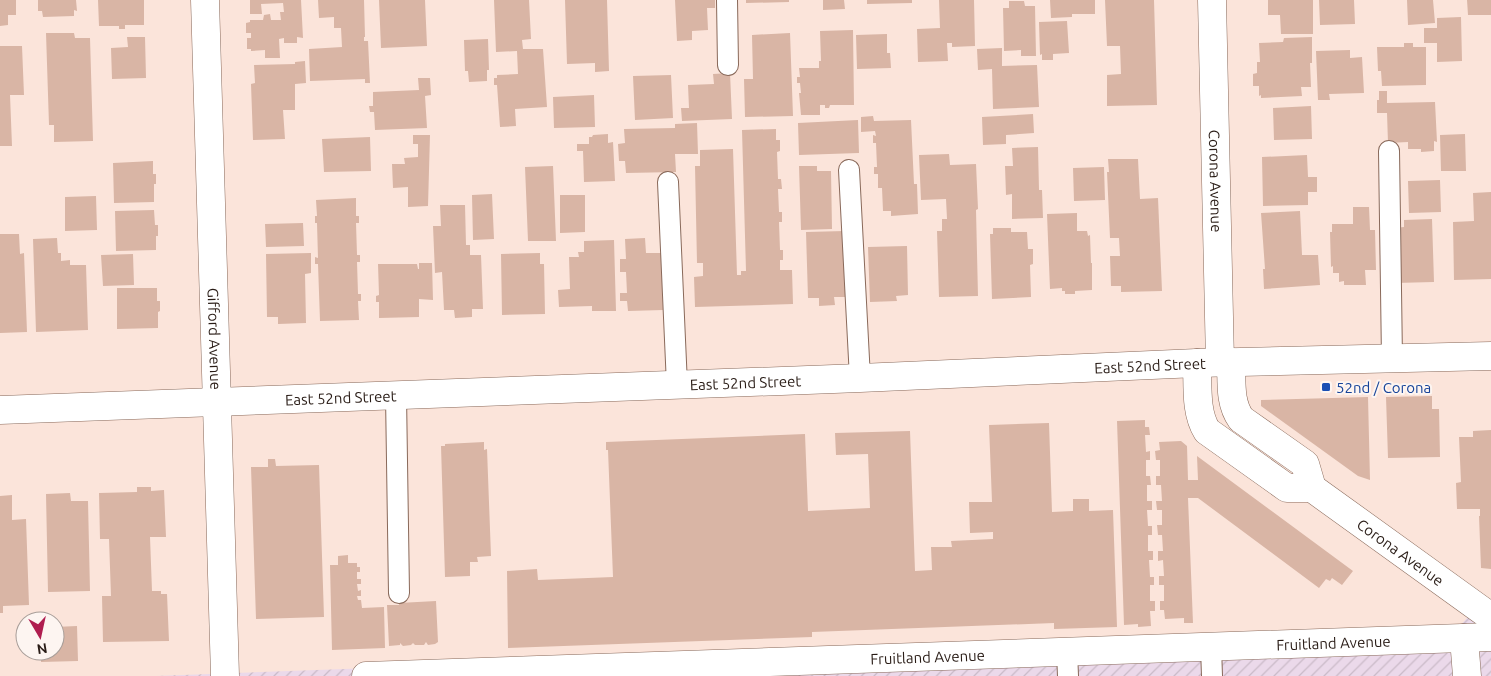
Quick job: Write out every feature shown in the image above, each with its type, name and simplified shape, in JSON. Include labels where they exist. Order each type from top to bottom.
[{"type":"street","name":"Gifford Avenue","points":[[205,0],[225,676]]},
{"type":"street","name":"Corona Avenue","points":[[1212,0],[1216,363],[1199,409],[1203,424],[1208,430],[1287,488],[1312,488],[1491,617]]},
{"type":"street","name":"East 52nd Street","points":[[0,410],[1216,363],[1491,356]]},
{"type":"street","name":"Fruitland Avenue","points":[[366,676],[1067,664],[1211,647],[1491,637]]},
{"type":"street","points":[[1464,638],[1467,676]]},
{"type":"lane","points":[[727,0],[728,65]]},
{"type":"lane","points":[[1388,151],[1392,359]]},
{"type":"lane","points":[[849,170],[860,378]]},
{"type":"lane","points":[[668,182],[676,385]]},
{"type":"lane","points":[[396,395],[399,593]]},
{"type":"lane","points":[[1211,647],[1212,676]]},
{"type":"shaded area","points":[[1476,608],[1491,609],[1491,676],[156,676],[372,668],[1449,638]]},
{"type":"building","points":[[0,0],[16,0],[16,15],[8,15],[8,25],[0,26]]},
{"type":"building","points":[[38,0],[76,0],[77,11],[74,10],[74,16],[43,17],[42,11],[38,11]]},
{"type":"building","points":[[98,0],[144,0],[144,25],[125,25],[125,29],[119,29],[119,26],[99,26]]},
{"type":"building","points":[[250,0],[301,0],[303,38],[297,37],[297,43],[284,43],[284,38],[279,39],[280,58],[265,58],[265,50],[251,51],[251,49],[247,49],[247,38],[251,38],[251,33],[246,33],[246,23],[250,22],[250,20],[263,20],[264,15],[270,14],[271,20],[281,20],[280,12],[284,12],[283,3],[261,4],[262,14],[250,14]]},
{"type":"building","points":[[318,0],[364,0],[364,41],[368,41],[370,83],[365,83],[365,79],[310,81],[309,49],[342,47],[341,28],[334,28],[334,17],[319,18]]},
{"type":"building","points":[[379,0],[425,0],[427,46],[381,48]]},
{"type":"building","points":[[494,0],[529,0],[531,39],[522,40],[523,49],[543,49],[547,107],[515,109],[516,126],[500,127],[497,85],[494,85],[494,78],[497,78],[497,75],[518,74],[517,51],[496,52]]},
{"type":"building","points":[[565,0],[607,0],[609,71],[595,72],[595,63],[567,64]]},
{"type":"building","points":[[675,0],[715,0],[715,8],[707,8],[708,30],[692,31],[692,40],[677,41]]},
{"type":"building","points":[[746,0],[789,0],[789,2],[746,3]]},
{"type":"building","points":[[823,0],[844,0],[845,9],[823,10]]},
{"type":"building","points":[[867,0],[912,0],[912,3],[867,4]]},
{"type":"building","points":[[939,0],[974,0],[975,46],[952,47],[952,43],[947,43],[948,61],[918,62],[917,29],[940,28]]},
{"type":"building","points":[[1050,0],[1095,0],[1095,14],[1072,14],[1072,17],[1051,18]]},
{"type":"building","points":[[1105,0],[1154,0],[1157,105],[1107,106],[1107,75],[1121,74],[1120,46],[1107,46]]},
{"type":"building","points":[[1268,0],[1313,0],[1313,34],[1281,34],[1280,15],[1268,15]]},
{"type":"building","points":[[1319,0],[1354,0],[1355,24],[1320,25]]},
{"type":"building","points":[[1407,0],[1433,0],[1435,23],[1408,25]]},
{"type":"building","points":[[1467,0],[1491,0],[1491,15],[1468,15]]},
{"type":"building","points":[[1009,1],[1024,1],[1025,6],[1035,6],[1036,56],[1021,56],[1021,50],[1004,51],[1003,8],[1009,8]]},
{"type":"building","points":[[1461,17],[1462,61],[1437,62],[1437,43],[1424,43],[1424,28],[1437,28],[1437,18]]},
{"type":"building","points":[[1067,21],[1069,53],[1053,54],[1053,60],[1042,60],[1042,54],[1040,55],[1039,22]]},
{"type":"building","points":[[853,30],[854,105],[830,105],[829,108],[825,108],[825,105],[820,105],[820,115],[801,115],[800,83],[797,83],[797,77],[800,77],[799,68],[819,68],[819,61],[821,61],[820,31]]},
{"type":"building","points":[[46,33],[74,33],[75,38],[90,38],[93,141],[54,142],[54,125],[49,125]]},
{"type":"building","points":[[790,33],[793,116],[745,117],[744,79],[753,79],[752,35]]},
{"type":"building","points":[[887,34],[887,53],[890,53],[891,68],[857,69],[856,35]]},
{"type":"building","points":[[127,37],[145,37],[146,78],[112,79],[111,48],[128,47]]},
{"type":"building","points":[[1312,37],[1311,87],[1301,87],[1302,96],[1261,98],[1261,95],[1259,96],[1259,86],[1253,86],[1253,74],[1257,73],[1257,62],[1260,62],[1259,43],[1283,42],[1284,38]]},
{"type":"building","points":[[488,39],[489,70],[487,70],[487,81],[469,82],[468,71],[465,71],[464,40]]},
{"type":"building","points":[[1404,43],[1413,43],[1413,47],[1426,47],[1426,85],[1382,86],[1381,71],[1378,71],[1377,47],[1404,47]]},
{"type":"building","points":[[0,46],[22,46],[24,95],[10,95],[12,146],[0,146]]},
{"type":"building","points":[[1002,48],[1002,66],[1037,65],[1039,107],[993,109],[992,69],[978,70],[977,49]]},
{"type":"building","points":[[1350,50],[1350,58],[1362,57],[1364,93],[1329,94],[1330,100],[1318,100],[1316,51]]},
{"type":"building","points":[[305,61],[306,83],[295,84],[295,110],[283,110],[285,139],[253,140],[251,84],[255,83],[254,65],[295,64],[295,62]]},
{"type":"building","points":[[730,73],[732,119],[682,121],[681,108],[689,108],[688,85],[714,84],[713,74]]},
{"type":"building","points":[[671,75],[673,118],[635,120],[633,76]]},
{"type":"building","points":[[418,78],[430,78],[431,95],[425,96],[427,128],[375,130],[374,112],[370,112],[369,106],[373,106],[373,92],[419,90]]},
{"type":"building","points":[[1379,91],[1387,91],[1387,103],[1435,102],[1437,142],[1434,141],[1434,151],[1421,152],[1421,149],[1408,149],[1408,142],[1388,143],[1387,113],[1377,113]]},
{"type":"building","points":[[594,95],[595,127],[554,128],[553,97]]},
{"type":"building","points":[[1311,106],[1312,139],[1274,140],[1273,108]]},
{"type":"building","points":[[1033,114],[1034,133],[1006,135],[1006,144],[983,145],[982,117]]},
{"type":"building","points":[[873,116],[874,121],[911,120],[914,184],[917,184],[918,214],[891,216],[891,211],[883,211],[882,188],[878,188],[878,174],[874,174],[874,167],[877,167],[876,143],[873,143],[873,135],[876,136],[875,131],[861,132],[861,117]]},
{"type":"building","points":[[858,120],[859,153],[799,155],[798,123]]},
{"type":"building","points":[[697,123],[698,154],[675,154],[676,172],[626,173],[625,161],[619,161],[618,144],[625,143],[624,129],[675,128],[675,124]]},
{"type":"building","points":[[776,129],[776,140],[780,140],[780,151],[777,152],[778,179],[781,179],[782,189],[778,189],[779,212],[782,212],[782,222],[779,222],[780,250],[783,250],[780,270],[792,270],[793,304],[695,307],[694,277],[703,276],[703,263],[697,263],[695,166],[700,166],[700,150],[733,149],[737,275],[741,275],[741,271],[746,271],[742,130]]},
{"type":"building","points":[[608,134],[608,143],[613,142],[615,181],[584,182],[583,151],[577,151],[577,144],[589,144],[589,137]]},
{"type":"building","points":[[1465,134],[1466,171],[1441,171],[1440,135]]},
{"type":"building","points":[[413,135],[430,135],[428,206],[408,207],[408,187],[393,188],[392,164],[405,164],[404,158],[418,157],[418,144],[413,144]]},
{"type":"building","points":[[370,137],[371,171],[324,172],[322,139]]},
{"type":"building","points":[[1038,147],[1039,190],[1042,190],[1043,218],[1012,219],[1012,194],[1006,195],[1005,166],[1013,166],[1012,148]]},
{"type":"building","points":[[949,154],[950,165],[976,164],[978,296],[939,297],[937,231],[942,231],[942,219],[947,219],[946,199],[921,200],[919,155]]},
{"type":"building","points":[[1307,155],[1308,177],[1317,177],[1317,192],[1308,192],[1308,205],[1263,206],[1262,157]]},
{"type":"building","points":[[1108,159],[1138,159],[1140,199],[1158,198],[1162,291],[1121,292],[1121,286],[1111,286],[1110,256],[1120,256],[1119,238],[1110,238]]},
{"type":"building","points":[[153,161],[153,174],[156,174],[154,202],[114,203],[113,163]]},
{"type":"building","points":[[553,166],[556,241],[528,241],[525,167]]},
{"type":"building","points":[[799,166],[817,166],[817,171],[831,171],[832,229],[801,230]]},
{"type":"building","points":[[1104,167],[1105,200],[1074,201],[1073,168]]},
{"type":"building","points":[[1440,180],[1441,212],[1409,213],[1408,181]]},
{"type":"building","points":[[1491,192],[1491,279],[1454,280],[1453,222],[1474,221],[1473,193]]},
{"type":"building","points":[[492,194],[494,239],[473,240],[472,195]]},
{"type":"building","points":[[560,195],[585,195],[585,232],[560,233]]},
{"type":"building","points":[[96,196],[97,230],[65,231],[65,197]]},
{"type":"building","points":[[356,198],[356,216],[359,216],[359,223],[356,223],[357,255],[360,255],[360,262],[357,262],[358,294],[361,294],[361,301],[358,301],[359,320],[320,321],[318,264],[315,264],[315,257],[318,258],[317,223],[315,223],[315,216],[317,216],[316,200]]},
{"type":"building","points":[[440,205],[465,205],[466,245],[470,245],[470,255],[481,255],[483,309],[472,309],[472,317],[455,318],[454,310],[444,310],[442,272],[435,273],[433,226],[441,226]]},
{"type":"building","points":[[1353,207],[1369,207],[1370,230],[1375,230],[1376,270],[1365,270],[1366,285],[1344,285],[1344,281],[1339,282],[1339,273],[1333,273],[1333,266],[1331,267],[1330,232],[1332,232],[1332,224],[1353,224]]},
{"type":"building","points":[[154,210],[155,225],[158,225],[156,250],[116,251],[115,211]]},
{"type":"building","points":[[1300,211],[1302,255],[1318,255],[1320,285],[1264,289],[1263,269],[1265,269],[1261,213]]},
{"type":"building","points":[[1077,213],[1077,231],[1087,231],[1088,236],[1090,235],[1092,290],[1075,291],[1075,294],[1065,294],[1062,288],[1050,289],[1047,214]]},
{"type":"building","points":[[1432,219],[1434,282],[1395,283],[1394,228],[1404,227],[1404,220]]},
{"type":"building","points":[[303,223],[304,246],[266,247],[265,224]]},
{"type":"building","points":[[993,228],[1011,228],[1011,232],[1027,232],[1028,249],[1033,249],[1033,264],[1030,265],[1031,297],[992,299],[990,234],[993,234]]},
{"type":"building","points":[[845,231],[847,297],[834,297],[835,305],[819,306],[819,298],[808,298],[806,232]]},
{"type":"building","points":[[0,234],[19,234],[20,254],[24,253],[27,332],[0,333]]},
{"type":"building","points":[[57,238],[58,253],[61,253],[61,261],[70,260],[70,265],[86,265],[88,330],[36,332],[33,239]]},
{"type":"building","points":[[645,238],[646,253],[661,253],[663,310],[628,311],[627,301],[620,301],[620,293],[627,293],[626,272],[620,272],[620,259],[626,259],[625,239]]},
{"type":"building","points":[[614,240],[616,311],[592,311],[592,306],[559,307],[558,290],[570,289],[569,257],[579,257],[578,252],[584,252],[584,241]]},
{"type":"building","points":[[907,246],[908,295],[896,296],[897,301],[870,302],[868,247]]},
{"type":"building","points":[[311,253],[311,273],[305,274],[306,323],[278,324],[278,317],[267,317],[266,254]]},
{"type":"building","points":[[540,253],[540,264],[544,264],[545,314],[502,315],[501,254]]},
{"type":"building","points":[[133,254],[134,285],[103,286],[101,255]]},
{"type":"building","points":[[419,263],[432,263],[433,300],[419,299],[419,317],[379,318],[379,302],[376,302],[376,296],[379,295],[378,264],[417,264],[419,269]]},
{"type":"building","points":[[117,288],[157,288],[157,301],[160,301],[158,328],[117,329]]},
{"type":"building","points":[[1432,396],[1432,409],[1439,409],[1440,457],[1388,458],[1386,397]]},
{"type":"building","points":[[1368,397],[1370,480],[1358,476],[1261,406],[1261,400]]},
{"type":"building","points":[[1145,420],[1145,427],[1149,427],[1150,435],[1145,435],[1146,452],[1150,451],[1150,460],[1146,460],[1146,476],[1150,476],[1151,485],[1147,485],[1147,501],[1152,501],[1152,510],[1147,510],[1148,526],[1152,526],[1152,535],[1148,535],[1148,551],[1153,551],[1153,560],[1149,560],[1150,577],[1154,577],[1154,585],[1150,585],[1150,601],[1155,601],[1155,611],[1150,611],[1151,626],[1138,627],[1138,624],[1124,625],[1117,421]]},
{"type":"building","points":[[1049,423],[1052,512],[1073,511],[1073,499],[1089,499],[1089,511],[1113,510],[1117,627],[1054,629],[1054,623],[812,632],[812,637],[508,648],[507,571],[537,569],[538,580],[613,577],[608,450],[606,450],[606,442],[805,434],[808,511],[870,508],[868,454],[836,455],[835,433],[910,431],[915,571],[932,570],[931,547],[952,547],[951,541],[993,539],[993,532],[970,533],[969,502],[992,502],[989,425]]},
{"type":"building","points":[[1491,430],[1491,569],[1481,568],[1480,509],[1457,509],[1456,483],[1461,482],[1459,437],[1473,437],[1473,431]]},
{"type":"building","points":[[1181,441],[1187,446],[1188,480],[1198,480],[1197,456],[1353,571],[1342,585],[1332,578],[1330,581],[1326,579],[1319,588],[1198,498],[1188,498],[1193,623],[1184,623],[1184,618],[1165,619],[1164,610],[1160,610],[1160,601],[1164,601],[1164,585],[1159,585],[1159,576],[1164,576],[1163,560],[1158,561],[1158,551],[1163,551],[1162,535],[1158,535],[1157,525],[1162,525],[1162,510],[1157,510],[1156,501],[1162,501],[1161,485],[1156,485],[1156,476],[1160,476],[1160,460],[1156,460],[1155,451],[1160,450],[1159,442]]},
{"type":"building","points":[[484,442],[484,450],[487,449],[491,556],[477,557],[478,562],[470,562],[470,576],[445,577],[441,446],[445,446],[445,444]]},
{"type":"building","points":[[268,459],[275,459],[276,466],[319,465],[324,617],[256,619],[251,467],[268,467]]},
{"type":"building","points":[[137,487],[151,487],[151,491],[164,490],[166,537],[150,537],[152,591],[161,591],[161,594],[167,594],[169,641],[103,642],[102,596],[111,596],[109,539],[100,539],[99,493],[137,492]]},
{"type":"building","points":[[70,493],[71,501],[88,501],[90,591],[48,592],[46,494]]},
{"type":"building","points":[[12,495],[12,520],[26,519],[29,605],[3,606],[3,613],[0,613],[0,496]]},
{"type":"building","points":[[348,555],[348,563],[357,563],[357,567],[360,567],[360,572],[357,572],[357,579],[361,579],[361,584],[357,584],[358,591],[361,590],[361,596],[357,596],[358,600],[361,600],[362,608],[384,607],[385,648],[332,650],[330,565],[338,565],[338,556]]},
{"type":"building","points":[[436,601],[438,642],[428,645],[426,642],[424,645],[415,645],[413,643],[403,646],[400,643],[400,645],[389,646],[387,605]]},
{"type":"building","points":[[77,626],[78,661],[41,662],[65,661],[65,627]]},
{"type":"place","name":"52nd / Corona","points":[[1326,387]]}]
